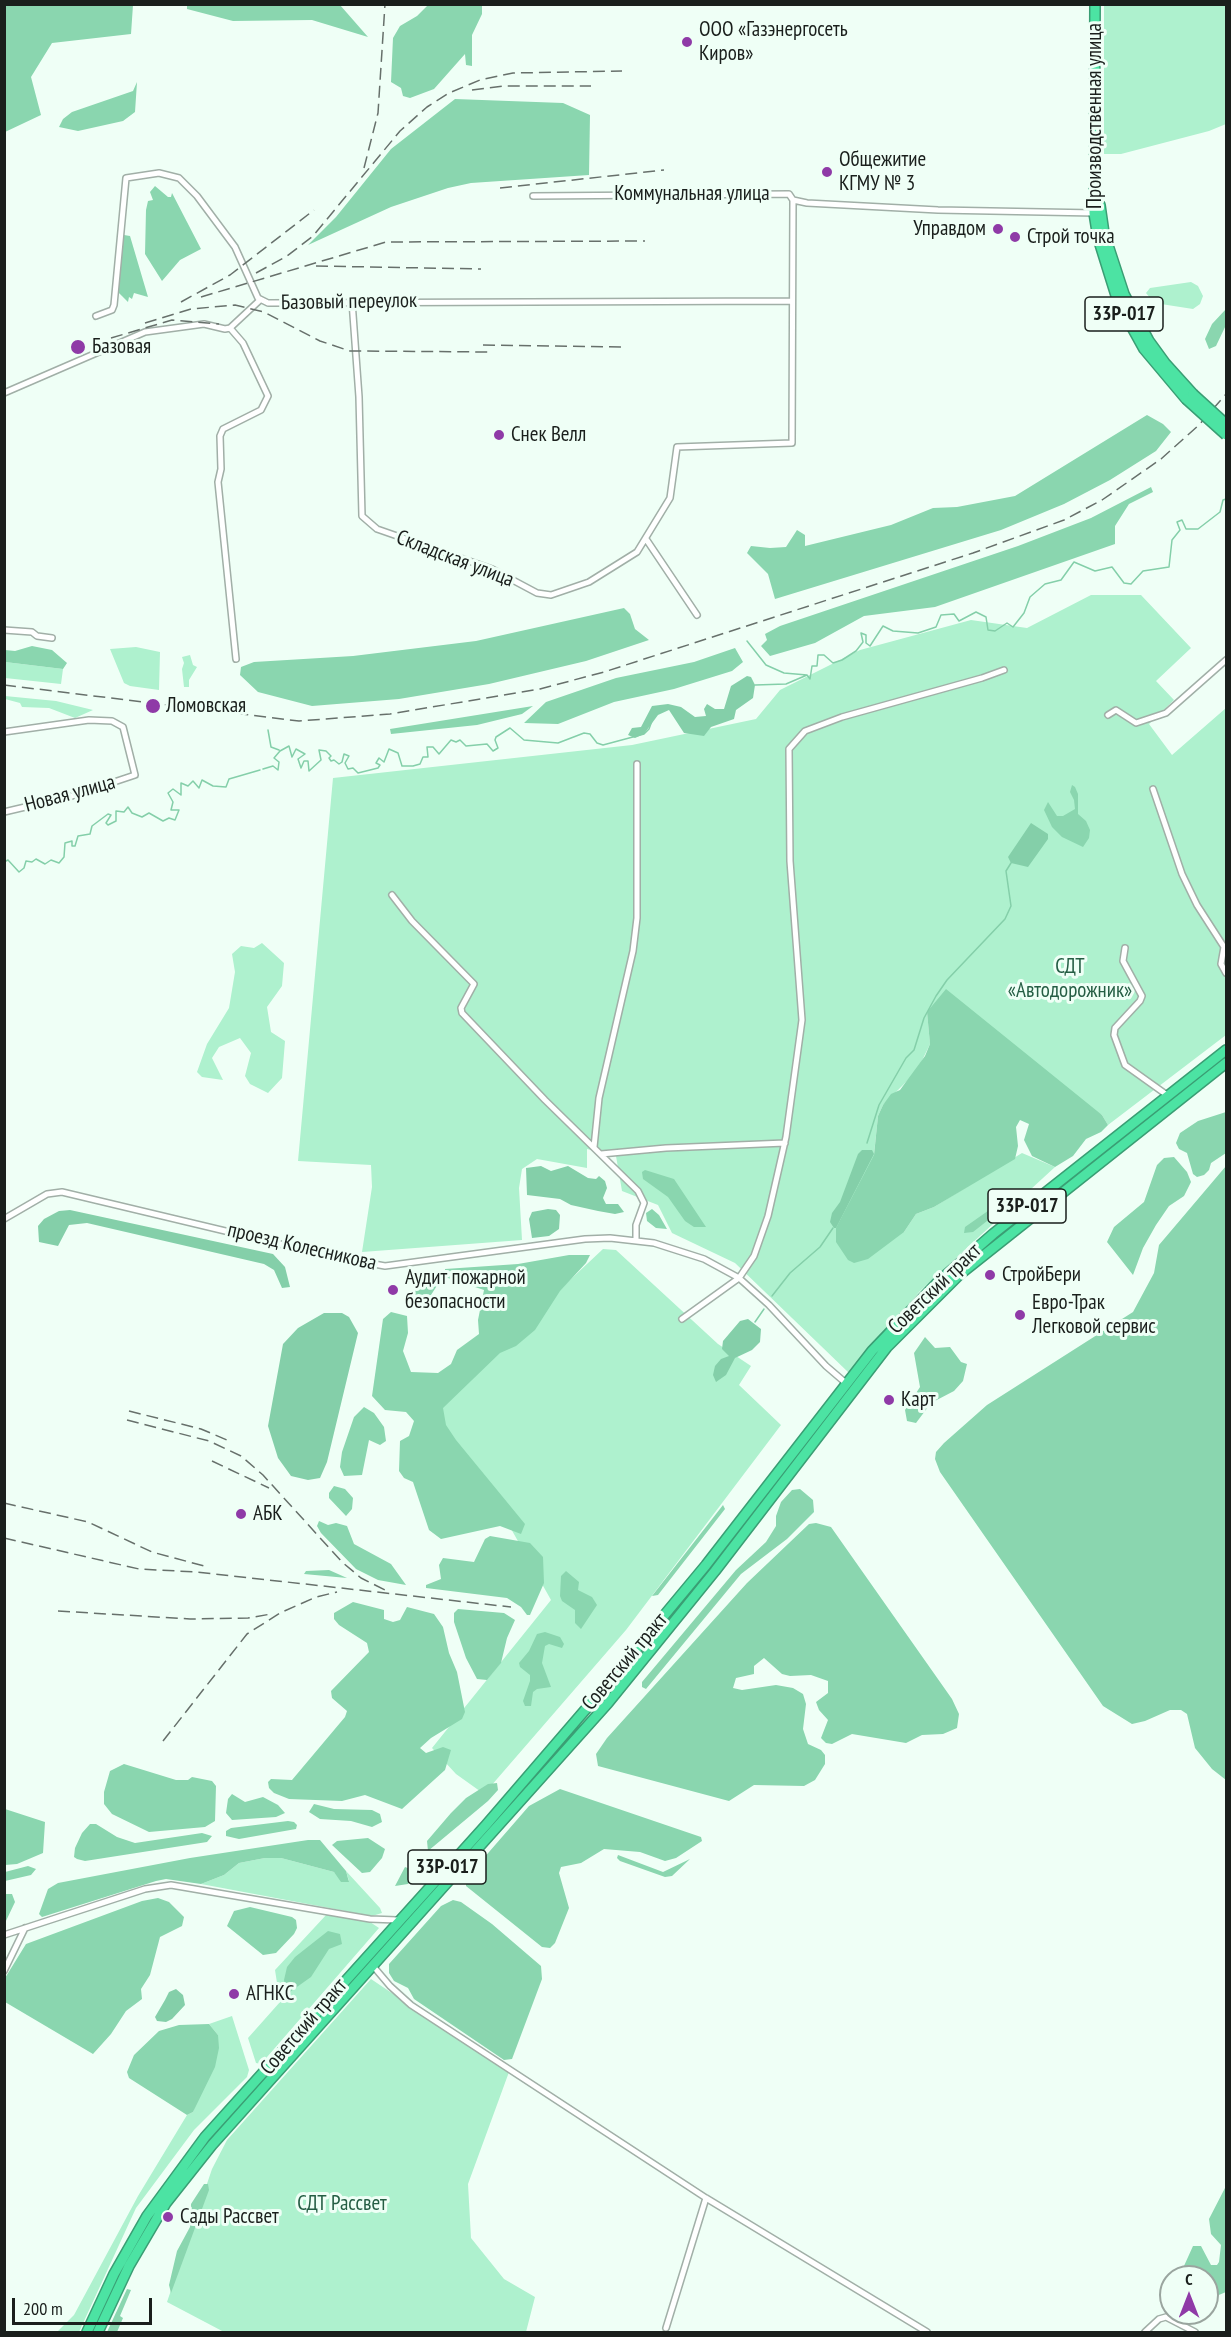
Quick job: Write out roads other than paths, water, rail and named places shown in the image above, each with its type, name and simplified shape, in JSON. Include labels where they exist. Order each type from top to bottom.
[{"type":"highway","name":"Производственная улица","points":[[1095,4],[1097,213],[1104,263],[1118,302],[1144,349],[1227,435]]},
{"type":"highway","name":"Производственная улица","points":[[1097,213],[1100,4]]},
{"type":"highway","name":"Производственная улица","points":[[1190,396],[1227,424]]},
{"type":"highway","name":"Советский тракт","points":[[98,2332],[129,2266],[166,2203],[249,2103],[608,1703],[715,1570],[850,1387],[872,1351],[939,1281],[1058,1180],[1227,1050]]},
{"type":"highway","name":"Советский тракт","points":[[87,2332],[141,2226],[176,2173],[205,2137],[397,1920],[486,1825],[706,1565],[850,1387],[959,1275],[1227,1063]]},
{"type":"street","name":"Базовый переулок","points":[[96,316],[112,310],[114,305],[126,178],[144,174],[179,178],[197,196],[235,247],[260,300],[279,303],[791,301]]},
{"type":"street","name":"Коммунальная улица","points":[[533,196],[789,194],[793,200],[938,210],[1097,213]]},
{"type":"street","points":[[791,301],[793,200]]},
{"type":"street","points":[[230,328],[260,300]]},
{"type":"street","name":"Складская улица","points":[[352,301],[358,375],[362,516],[368,524],[492,569],[537,593],[551,595],[590,582],[637,552],[670,498],[677,447],[792,443],[791,301]]},
{"type":"street","points":[[4,393],[145,332],[204,324],[230,328],[252,359],[268,396],[261,410],[223,429],[219,436],[221,469],[218,482],[236,659]]},
{"type":"street","points":[[646,539],[697,615]]},
{"type":"street","points":[[4,630],[32,632],[37,636],[52,638]]},
{"type":"street","points":[[1108,715],[1116,710],[1136,723],[1166,713],[1227,660]]},
{"type":"street","points":[[682,1319],[739,1278],[754,1256],[768,1216],[785,1143],[802,1020],[790,861],[788,753],[793,741],[805,731],[842,717],[1004,670]]},
{"type":"street","name":"Новая улица","points":[[4,732],[89,720],[112,721],[123,727],[135,775],[72,796],[4,812]]},
{"type":"street","points":[[594,1147],[599,1098],[633,951],[637,918],[637,764]]},
{"type":"street","points":[[1153,789],[1182,874],[1197,905],[1224,947],[1221,964],[1227,974]]},
{"type":"street","points":[[392,895],[406,915],[474,984],[461,1008],[462,1013],[638,1191],[644,1203],[636,1225],[636,1239]]},
{"type":"street","points":[[1125,948],[1123,961],[1142,996],[1114,1028],[1114,1035],[1125,1065],[1167,1095]]},
{"type":"street","points":[[602,1154],[666,1148],[785,1143]]},
{"type":"street","name":"проезд Колесникова","points":[[4,1219],[47,1194],[62,1192],[330,1256],[385,1266],[585,1239],[636,1239],[690,1254],[739,1278],[769,1305],[826,1366],[850,1387]]},
{"type":"street","points":[[4,1935],[145,1889],[171,1886],[370,1919],[397,1920]]},
{"type":"street","points":[[4,1971],[25,1928]]},
{"type":"street","points":[[374,1966],[390,1986],[411,2005],[706,2198],[927,2332]]},
{"type":"street","points":[[666,2328],[706,2198]]},
{"type":"street","points":[[1145,2332],[1159,2319],[1166,2317],[1196,2332]]},
{"type":"waterway","points":[[755,685],[786,684],[807,675],[810,679],[812,666],[817,666],[818,655],[824,655],[833,663],[842,660],[856,651],[863,642],[861,633],[866,635],[866,643],[870,646],[883,626],[893,631],[918,633],[936,627],[941,615],[954,614],[959,621],[976,612],[986,617],[988,630],[995,631],[1007,623],[1013,627],[1024,613],[1030,597],[1045,584],[1061,580],[1074,562],[1095,571],[1112,567],[1124,583],[1131,584],[1143,571],[1169,567],[1172,540],[1180,530],[1177,522],[1182,520],[1186,529],[1198,529],[1220,512],[1223,500],[1226,499]]},
{"type":"waterway","points":[[747,641],[766,665],[784,673],[807,675]]},
{"type":"waterway","points":[[263,769],[273,766],[278,770],[279,762],[274,758],[289,746],[292,757],[296,749],[305,754],[298,759],[301,768],[304,761],[308,761],[309,771],[321,760],[319,750],[326,751],[331,756],[329,758],[331,761],[334,760],[339,764],[344,754],[349,756],[345,763],[348,769],[353,768],[358,773],[378,768],[380,765],[376,763],[379,758],[384,762],[389,749],[398,753],[402,766],[413,766],[420,764],[423,757],[428,757],[427,747],[433,747],[439,754],[451,740],[456,742],[460,740],[466,746],[487,744],[493,751],[498,748],[496,737],[510,728],[524,740],[558,743],[584,733],[590,734],[597,743],[603,745],[644,734],[649,729],[653,718]]},
{"type":"waterway","points":[[268,730],[271,747],[279,750]]},
{"type":"waterway","points":[[4,862],[8,860],[19,872],[24,868],[26,861],[32,862],[36,859],[45,864],[51,860],[59,863],[64,857],[65,843],[72,841],[72,846],[75,846],[78,836],[90,834],[92,826],[108,814],[111,815],[106,823],[108,825],[116,821],[116,811],[124,812],[128,807],[132,813],[142,817],[149,813],[163,821],[169,818],[175,820],[179,810],[171,810],[173,802],[168,793],[173,789],[181,795],[181,783],[188,786],[193,781],[199,788],[202,780],[213,786],[226,787],[229,779],[260,770]]},
{"type":"waterway","points":[[867,1143],[879,1105],[906,1058],[914,1050],[924,1018],[936,996],[947,980],[1005,919],[1011,906],[1006,871],[1011,863]]},
{"type":"waterway","points":[[772,1296],[790,1273],[820,1247],[833,1228]]},
{"type":"waterway","points":[[755,1322],[764,1309]]},
{"type":"railway","points":[[364,168],[378,113],[385,4]]},
{"type":"railway","points":[[256,273],[287,256],[313,236],[400,131],[427,107],[449,93],[480,80],[513,73],[622,71]]},
{"type":"railway","points":[[472,90],[504,86],[591,86]]},
{"type":"railway","points":[[500,188],[664,170]]},
{"type":"railway","points":[[181,302],[230,275],[314,210]]},
{"type":"railway","points":[[201,297],[386,242],[645,241]]},
{"type":"railway","points":[[316,266],[481,269]]},
{"type":"railway","points":[[145,323],[191,309],[235,305],[264,312],[320,341],[350,351],[493,352]]},
{"type":"railway","points":[[111,338],[172,320],[219,324]]},
{"type":"railway","points":[[483,345],[627,347]]},
{"type":"railway","points":[[4,685],[299,721],[390,714],[540,689],[604,672],[973,553],[1064,520],[1102,500],[1161,459],[1199,425],[1226,394]]},
{"type":"railway","points":[[129,1411],[201,1429],[227,1440]]},
{"type":"railway","points":[[127,1420],[209,1441],[241,1456],[263,1475],[342,1562],[361,1578],[385,1590]]},
{"type":"railway","points":[[212,1461],[269,1488]]},
{"type":"railway","points":[[4,1503],[88,1522],[152,1552],[204,1566]]},
{"type":"railway","points":[[4,1538],[139,1569],[197,1572],[511,1607]]},
{"type":"railway","points":[[163,1741],[247,1634],[280,1613],[316,1597],[337,1592]]},
{"type":"railway","points":[[58,1611],[190,1619],[248,1618],[271,1614]]},
{"type":"place","name":"ООО «Газэнергосеть Киров»","points":[[687,42]]},
{"type":"place","name":"Общежитие КГМУ № 3","points":[[827,172]]},
{"type":"place","name":"Управдом","points":[[998,229]]},
{"type":"place","name":"Строй точка","points":[[1015,237]]},
{"type":"place","name":"Базовая","points":[[78,347]]},
{"type":"place","name":"Снек Велл","points":[[499,435]]},
{"type":"place","name":"Ломовская","points":[[153,706]]},
{"type":"place","name":"СтройБери","points":[[990,1275]]},
{"type":"place","name":"Аудит пожарной безопасности","points":[[393,1290]]},
{"type":"place","name":"Евро-Трак Легковой сервис","points":[[1020,1315]]},
{"type":"place","name":"Карт","points":[[889,1400]]},
{"type":"place","name":"АБК","points":[[241,1514]]},
{"type":"place","name":"АГНКС","points":[[234,1994]]},
{"type":"place","name":"Сады Рассвет","points":[[168,2217]]},
{"type":"park label","name":"СДТ «Автодорожник»","points":[[1070,979]]},
{"type":"park label","name":"СДТ Рассвет","points":[[342,2204]]}]
